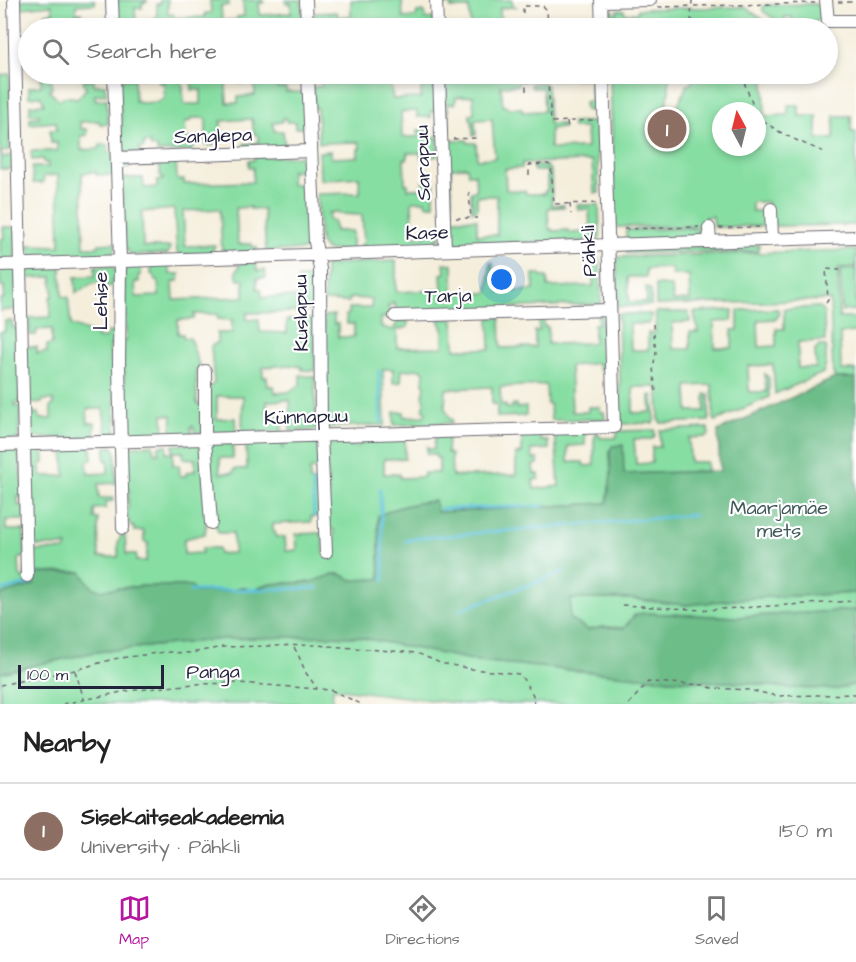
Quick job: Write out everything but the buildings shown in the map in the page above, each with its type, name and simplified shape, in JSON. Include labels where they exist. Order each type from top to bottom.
[{"type":"street","points":[[14,0],[27,576]]},
{"type":"street","points":[[112,0],[113,18]]},
{"type":"street","points":[[306,0],[307,18]]},
{"type":"street","points":[[436,0],[437,18]]},
{"type":"street","points":[[602,18],[601,0],[650,4]]},
{"type":"street","points":[[826,1],[828,18]]},
{"type":"street","points":[[838,21],[856,21]]},
{"type":"street","name":"Lehise","points":[[114,84],[120,261],[120,441],[123,528]]},
{"type":"street","name":"Kuslapuu","points":[[308,84],[317,256],[320,269],[321,436],[326,552]]},
{"type":"street","name":"Sarapuu","points":[[439,84],[445,250]]},
{"type":"street","name":"Pähkli","points":[[603,84],[614,428]]},
{"type":"street","name":"Sanglepa","points":[[117,158],[311,151]]},
{"type":"street","points":[[771,209],[772,240]]},
{"type":"street","points":[[709,228],[710,242]]},
{"type":"street","name":"Kase","points":[[0,265],[856,237]]},
{"type":"street","name":"Tarja","points":[[395,316],[610,310]]},
{"type":"street","points":[[205,371],[211,523]]},
{"type":"street","name":"Künnapuu","points":[[0,445],[614,428]]},
{"type":"path","points":[[691,18],[692,0]]},
{"type":"path","points":[[650,4],[692,7],[826,1],[856,2]]},
{"type":"path","points":[[523,14],[523,6],[543,6],[547,10],[547,18]]},
{"type":"path","points":[[526,84],[526,91]]},
{"type":"path","points":[[548,84],[551,122],[598,120]]},
{"type":"path","points":[[745,84],[752,102]]},
{"type":"path","points":[[567,121],[568,128]]},
{"type":"path","points":[[766,123],[824,152]]},
{"type":"path","points":[[449,139],[476,138]]},
{"type":"path","points":[[529,175],[529,165],[548,164],[552,170],[554,204],[601,203]]},
{"type":"path","points":[[470,192],[471,218]]},
{"type":"path","points":[[570,204],[571,214]]},
{"type":"path","points":[[452,219],[477,218]]},
{"type":"path","points":[[624,229],[694,226],[709,228],[772,227]]},
{"type":"path","points":[[825,264],[828,300],[826,303]]},
{"type":"path","points":[[826,269],[840,270]]},
{"type":"path","points":[[653,324],[656,352],[653,368],[656,392]]},
{"type":"path","points":[[622,606],[704,610],[856,601]]},
{"type":"path","points":[[0,686],[75,670],[112,659],[165,652],[190,652],[223,647],[316,645],[417,653],[440,663],[520,674],[533,695],[534,704]]},
{"type":"path","points":[[292,647],[317,689]]},
{"type":"path","points":[[75,670],[84,699]]},
{"type":"path","points":[[629,704],[648,682],[704,685],[778,696],[856,694]]},
{"type":"path","name":"Panga","points":[[63,704],[127,691],[195,684],[265,684],[331,690],[361,704]]},
{"type":"green space","points":[[21,0],[95,0],[95,4],[76,5],[76,13],[82,13],[82,18],[46,18],[46,13],[53,13],[52,5],[21,8]]},
{"type":"green space","points":[[117,0],[147,0],[142,3],[142,8],[135,8],[136,18],[116,18]]},
{"type":"green space","points":[[160,0],[168,0],[168,14],[173,14],[174,18],[157,18],[157,4],[160,4]]},
{"type":"green space","points":[[210,0],[228,0],[229,5],[221,6],[222,18],[174,18],[205,17],[205,13],[211,13]]},
{"type":"green space","points":[[243,0],[263,0],[264,3],[259,3],[260,15],[291,13],[291,3],[286,3],[286,0],[302,0],[303,18],[237,18],[244,16]]},
{"type":"green space","points":[[351,0],[402,0],[403,18],[314,18],[314,13],[337,12],[338,17],[351,16]]},
{"type":"green space","points":[[443,0],[512,0],[516,7],[500,8],[500,18],[470,18],[469,8],[451,8],[451,5],[443,5]]},
{"type":"green space","points":[[814,4],[821,6],[822,16],[820,18],[773,18],[763,11],[763,6]]},
{"type":"green space","points":[[745,7],[761,18],[608,18],[608,13],[613,10],[614,14],[617,14],[617,10],[624,10],[625,14],[637,13],[638,9]]},
{"type":"green space","points":[[424,11],[425,18],[403,18],[416,17],[417,12]]},
{"type":"green space","points":[[10,74],[10,105],[13,106],[14,129],[10,130],[10,150],[1,152],[2,157],[14,155],[12,169],[0,169],[0,75]]},
{"type":"green space","points":[[41,84],[52,84],[49,91],[59,100],[68,97],[77,99],[86,89],[84,84],[105,85],[106,94],[95,95],[95,100],[107,99],[108,124],[100,124],[99,121],[80,122],[81,129],[87,129],[87,135],[81,136],[81,150],[99,149],[100,145],[108,145],[108,152],[113,152],[114,175],[96,175],[96,172],[82,173],[84,247],[116,243],[114,253],[110,256],[36,258],[30,256],[29,245],[60,246],[58,175],[44,176],[43,183],[33,183],[32,167],[48,167],[48,163],[44,163],[43,159],[32,160],[31,151],[57,151],[57,143],[51,143],[50,130],[57,130],[56,122],[30,124],[30,118],[39,117],[39,114],[30,114],[30,105],[44,104],[41,96],[29,97],[29,87],[41,86]]},
{"type":"green space","points":[[119,84],[134,84],[135,101],[140,103],[159,102],[164,99],[164,84],[183,84],[184,104],[201,104],[201,90],[192,90],[191,84],[226,84],[227,103],[238,103],[238,97],[255,95],[254,84],[277,84],[277,88],[286,88],[286,92],[305,92],[306,127],[295,128],[295,122],[287,122],[286,118],[283,118],[282,122],[273,123],[274,131],[283,131],[285,148],[244,150],[244,144],[258,143],[258,135],[254,134],[252,119],[221,121],[221,136],[214,137],[214,145],[206,145],[206,118],[192,118],[191,121],[185,122],[186,139],[193,139],[193,144],[198,145],[192,146],[192,151],[157,152],[157,147],[144,143],[144,147],[140,148],[140,153],[125,153],[122,149]]},
{"type":"green space","points":[[322,84],[390,84],[393,99],[421,98],[421,88],[424,88],[424,84],[430,84],[431,88],[436,88],[437,111],[431,111],[431,117],[417,117],[417,111],[401,112],[402,137],[418,137],[418,130],[429,130],[430,136],[438,137],[438,156],[421,158],[421,153],[407,153],[407,159],[404,159],[405,184],[408,184],[408,189],[422,189],[423,181],[434,182],[434,205],[426,205],[425,201],[412,201],[413,236],[426,236],[426,231],[435,231],[436,236],[441,236],[434,246],[361,251],[360,244],[364,244],[362,215],[339,214],[338,212],[329,213],[330,221],[334,221],[335,231],[352,231],[352,251],[326,250],[320,243],[317,194],[360,193],[359,177],[320,180],[319,152],[331,151],[331,158],[358,157],[358,149],[360,149],[359,142],[319,143],[313,87],[322,86]]},
{"type":"green space","points":[[446,84],[518,84],[501,86],[503,106],[522,108],[522,112],[544,111],[543,88],[532,88],[531,84],[544,84],[547,86],[549,124],[562,124],[563,128],[550,129],[550,149],[587,148],[586,128],[572,128],[572,122],[596,122],[599,193],[594,193],[592,161],[522,163],[522,168],[505,169],[506,190],[525,191],[526,194],[545,194],[547,171],[534,171],[532,166],[546,166],[551,171],[552,205],[564,205],[564,207],[548,208],[549,229],[568,230],[569,233],[588,232],[590,229],[589,209],[578,210],[577,205],[599,205],[600,238],[596,241],[453,244],[451,219],[477,219],[477,235],[497,235],[497,196],[477,196],[477,210],[472,211],[471,192],[476,191],[475,174],[468,174],[467,167],[451,168],[452,212],[450,211],[448,141],[467,140],[468,143],[476,143],[477,159],[495,158],[492,119],[475,120],[476,135],[473,135],[470,114],[474,113],[473,96],[456,97],[455,104],[448,104],[448,132]]},
{"type":"green space","points":[[590,84],[595,84],[596,110],[588,111],[584,102],[591,101]]},
{"type":"green space","points":[[610,84],[669,84],[666,107],[677,107],[690,84],[764,84],[765,102],[712,102],[712,156],[766,156],[766,116],[788,115],[788,105],[799,105],[799,116],[817,116],[817,139],[834,139],[834,116],[851,116],[851,132],[856,132],[856,225],[775,226],[767,202],[752,202],[752,211],[767,211],[769,226],[714,227],[713,216],[705,217],[705,226],[615,227]]},
{"type":"green space","points":[[304,156],[308,166],[303,166],[303,170],[291,171],[291,184],[308,184],[310,244],[304,250],[266,251],[263,209],[250,209],[250,207],[236,208],[238,244],[252,244],[252,247],[257,247],[257,251],[222,253],[220,209],[183,211],[185,246],[215,245],[212,252],[180,255],[177,252],[174,209],[142,212],[143,247],[170,247],[168,254],[131,255],[125,247],[122,178],[143,178],[144,188],[157,187],[157,181],[164,178],[160,175],[160,166],[139,167],[139,164],[130,164],[130,167],[123,168],[124,163],[176,160],[177,180],[184,180],[184,184],[253,182],[253,167],[249,167],[249,160],[254,160],[255,157]]},
{"type":"green space","points":[[3,227],[16,227],[15,259],[0,262],[0,239],[4,238]]},
{"type":"green space","points":[[692,228],[705,231],[705,238],[626,242],[626,230]]},
{"type":"green space","points":[[759,245],[758,251],[627,253],[626,248]]},
{"type":"green space","points":[[856,250],[856,267],[838,268],[839,318],[856,318],[856,332],[840,333],[841,370],[856,370],[856,378],[835,378],[833,373],[830,300],[656,305],[656,285],[672,286],[673,301],[690,300],[689,275],[672,275],[671,268],[646,269],[646,277],[628,277],[629,302],[647,302],[646,287],[651,290],[651,305],[618,307],[617,260],[620,257]]},
{"type":"green space","points":[[593,259],[597,259],[600,263],[601,304],[399,312],[393,303],[388,306],[392,317],[381,318],[381,327],[393,330],[398,321],[408,321],[408,327],[397,330],[397,348],[443,347],[443,329],[439,319],[454,319],[455,349],[490,349],[489,318],[500,317],[501,348],[535,347],[535,331],[539,331],[539,316],[544,316],[544,327],[548,327],[548,344],[594,343],[594,324],[598,324],[598,313],[602,314],[603,370],[599,370],[598,363],[570,366],[572,412],[588,412],[588,407],[600,407],[600,412],[604,412],[605,419],[551,420],[546,385],[500,387],[501,405],[506,405],[506,408],[512,408],[512,405],[516,404],[517,408],[526,407],[526,416],[497,417],[497,404],[492,404],[492,387],[446,389],[445,408],[452,423],[394,425],[394,412],[404,412],[404,417],[424,416],[426,412],[423,409],[424,373],[422,369],[402,370],[401,382],[393,383],[393,369],[383,369],[385,425],[327,427],[324,316],[334,315],[334,324],[338,324],[338,337],[354,337],[354,324],[347,324],[346,315],[349,314],[349,308],[371,308],[372,299],[350,298],[349,302],[324,301],[325,266],[396,261],[396,292],[442,290],[441,274],[445,273],[444,263],[453,264],[453,293],[488,293],[490,263],[493,263],[493,281],[498,281],[499,292],[534,290],[533,274],[547,277],[548,287],[593,286]]},
{"type":"green space","points":[[256,262],[257,271],[265,270],[266,278],[257,278],[257,289],[261,289],[262,297],[298,297],[298,278],[317,277],[316,309],[300,312],[247,313],[247,320],[259,319],[260,332],[287,333],[287,320],[315,319],[315,371],[302,370],[302,367],[290,365],[263,367],[263,377],[267,377],[268,386],[274,386],[275,393],[289,392],[300,385],[300,375],[315,377],[316,428],[290,431],[290,400],[267,401],[267,415],[282,415],[282,431],[246,433],[242,431],[243,396],[217,396],[217,419],[235,418],[236,431],[235,433],[211,433],[209,388],[214,383],[211,346],[217,343],[217,333],[232,333],[232,320],[218,319],[217,314],[194,314],[194,319],[178,320],[178,334],[183,334],[184,338],[190,338],[199,365],[196,369],[197,403],[201,405],[203,432],[196,434],[193,426],[191,427],[192,434],[171,435],[172,415],[163,415],[164,436],[128,436],[124,431],[126,408],[128,407],[122,343],[126,341],[124,272],[128,266],[141,266],[139,282],[135,282],[136,297],[159,296],[158,281],[155,281],[154,275],[151,274],[152,265],[169,265],[170,274],[180,274],[178,281],[173,282],[174,300],[244,297],[244,280],[238,280],[236,272],[241,263]]},
{"type":"green space","points":[[95,266],[112,266],[116,272],[116,280],[112,280],[112,286],[94,283],[76,293],[75,277],[95,276]]},
{"type":"green space","points":[[61,267],[62,296],[68,297],[71,325],[97,335],[97,338],[107,338],[107,332],[113,333],[110,361],[114,363],[116,430],[113,436],[107,436],[103,409],[87,409],[88,423],[95,423],[94,438],[32,438],[30,436],[27,413],[38,413],[40,419],[51,419],[51,406],[54,405],[53,400],[28,403],[25,347],[37,347],[37,353],[47,352],[47,345],[52,344],[52,329],[37,330],[36,335],[30,335],[29,318],[51,317],[50,297],[53,296],[52,277],[28,278],[28,281],[23,281],[24,270]]},
{"type":"green space","points":[[0,269],[13,269],[16,272],[17,309],[0,311],[0,299],[4,298],[4,286],[0,286]]},
{"type":"green space","points":[[856,269],[856,310],[842,311],[840,270]]},
{"type":"green space","points":[[819,307],[824,313],[825,341],[798,342],[798,368],[816,368],[815,351],[819,346],[826,346],[826,364],[823,373],[775,394],[773,365],[748,366],[749,392],[766,392],[765,374],[769,378],[769,397],[716,421],[714,420],[712,385],[687,386],[688,411],[705,411],[705,394],[709,395],[709,421],[661,423],[658,387],[633,387],[633,413],[651,412],[650,395],[653,396],[655,420],[653,423],[621,424],[618,314],[651,314],[649,324],[630,324],[631,350],[648,350],[648,333],[655,333],[656,312],[689,312],[690,322],[672,323],[673,349],[690,349],[690,332],[698,332],[694,312],[733,310],[732,321],[714,322],[715,348],[732,348],[732,330],[738,330],[738,310],[778,309],[779,315],[776,319],[758,320],[759,347],[776,346],[776,329],[784,329],[784,309]]},
{"type":"green space","points":[[5,321],[12,321],[13,328],[18,328],[20,403],[15,403],[15,406],[21,407],[18,439],[0,441],[0,332],[5,331]]},
{"type":"green space","name":"Maarjamäe mets","points":[[835,378],[856,378],[856,593],[751,598],[686,605],[631,599],[571,599],[570,619],[588,630],[603,627],[624,628],[635,615],[643,613],[736,617],[856,610],[856,684],[837,689],[788,688],[750,683],[671,680],[478,661],[358,637],[327,636],[222,639],[95,652],[0,673],[0,595],[34,585],[34,575],[37,573],[81,572],[91,586],[98,590],[144,586],[191,586],[195,592],[230,591],[241,587],[254,590],[268,584],[312,582],[334,574],[340,574],[352,580],[380,579],[378,516],[413,504],[435,501],[437,512],[607,503],[612,446],[623,445],[624,474],[720,471],[718,431]]},
{"type":"green space","points":[[708,428],[709,435],[706,437],[689,438],[690,462],[707,462],[707,471],[624,474],[610,452],[611,475],[607,503],[437,512],[435,501],[420,502],[378,516],[380,579],[351,580],[340,574],[334,574],[312,582],[268,584],[254,590],[241,587],[230,591],[195,592],[191,586],[144,586],[98,590],[91,587],[81,572],[37,573],[34,575],[34,585],[0,595],[1,449],[18,449],[24,497],[18,497],[18,505],[24,506],[24,520],[6,520],[6,530],[24,530],[25,557],[19,558],[20,576],[24,580],[29,551],[65,550],[67,546],[31,546],[30,526],[36,525],[35,501],[30,499],[29,449],[43,448],[44,463],[40,464],[41,476],[65,476],[63,447],[91,447],[92,460],[87,461],[88,474],[108,473],[108,460],[105,460],[106,447],[112,446],[116,452],[116,483],[98,484],[99,498],[114,498],[113,501],[106,502],[106,508],[94,509],[94,518],[98,519],[99,557],[118,557],[118,543],[122,534],[125,533],[126,554],[136,554],[136,561],[146,561],[148,543],[144,542],[144,531],[134,531],[127,516],[129,488],[125,486],[124,447],[153,445],[154,453],[159,453],[159,446],[167,445],[167,453],[173,453],[173,465],[179,465],[180,476],[186,476],[186,472],[195,471],[195,459],[183,458],[183,452],[173,452],[173,445],[200,443],[207,518],[205,534],[184,539],[184,554],[202,553],[202,548],[218,548],[219,554],[234,553],[233,533],[219,533],[216,526],[212,504],[210,444],[233,443],[233,458],[220,458],[220,473],[233,473],[234,469],[247,469],[246,443],[281,441],[283,450],[284,441],[315,441],[319,445],[318,468],[310,470],[310,481],[319,480],[322,516],[311,517],[311,522],[273,524],[273,531],[276,537],[285,537],[286,551],[297,550],[296,534],[322,533],[324,553],[333,553],[334,530],[329,528],[326,441],[347,440],[349,446],[359,446],[361,438],[405,438],[405,459],[384,459],[384,474],[399,474],[400,478],[424,477],[424,473],[439,473],[439,458],[436,458],[435,454],[427,454],[427,446],[428,449],[434,449],[435,437],[448,436],[447,453],[451,454],[452,476],[516,475],[516,454],[522,453],[522,434],[540,433],[541,441],[548,441],[549,449],[531,450],[533,459],[538,459],[538,464],[533,465],[534,474],[539,474],[539,479],[533,480],[534,489],[559,486],[555,433],[585,432],[585,445],[568,446],[568,462],[583,462],[584,466],[594,465],[594,440],[597,432],[601,438],[616,438],[618,431],[655,430],[655,436],[652,439],[634,439],[636,464],[652,463],[652,447],[660,447],[660,430]]},
{"type":"green space","points":[[856,593],[856,610],[736,617],[643,613],[635,615],[624,628],[603,627],[588,630],[570,619],[570,599],[631,599],[686,605],[751,598]]},
{"type":"green space","points":[[358,637],[478,661],[671,680],[750,683],[788,688],[837,689],[856,684],[856,704],[463,704],[333,688],[332,704],[0,704],[0,673],[95,652],[222,639]]},
{"type":"waterway","points":[[379,371],[381,422]]},
{"type":"waterway","points":[[313,481],[314,516]]},
{"type":"waterway","points":[[380,489],[384,580]]},
{"type":"waterway","points":[[440,509],[543,506]]},
{"type":"waterway","points":[[405,541],[694,515]]},
{"type":"waterway","points":[[460,610],[564,572]]},
{"type":"waterway","points":[[0,591],[32,583]]},
{"type":"waterway","points":[[190,591],[318,588]]},
{"type":"place","name":"Sisekaitseakadeemia","points":[[667,129]]}]
